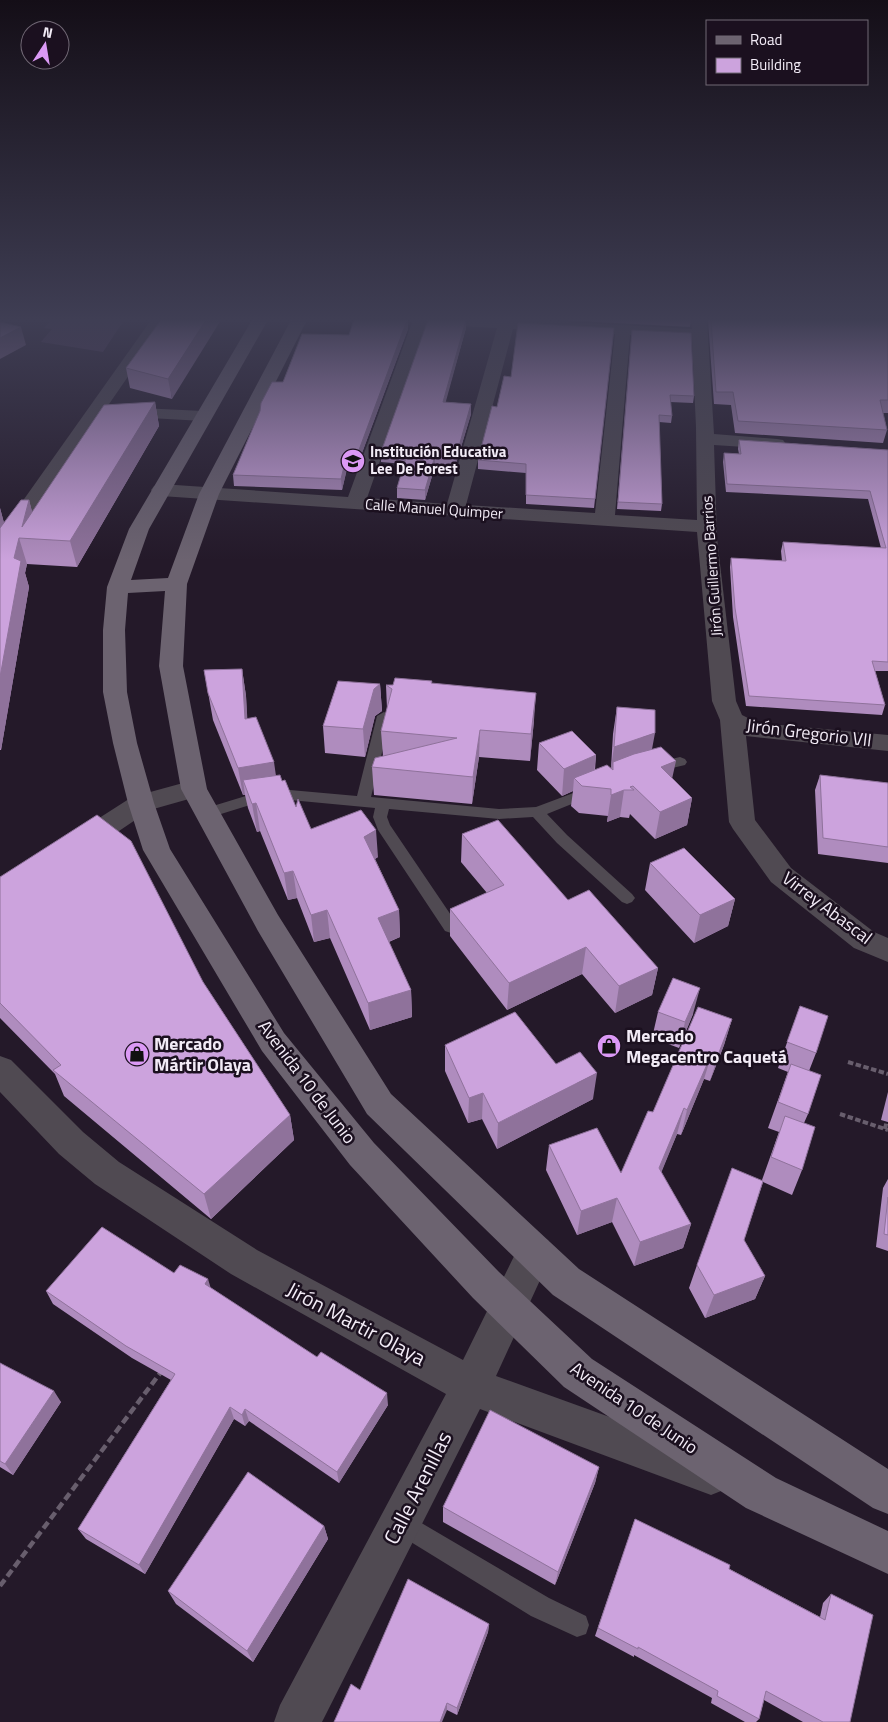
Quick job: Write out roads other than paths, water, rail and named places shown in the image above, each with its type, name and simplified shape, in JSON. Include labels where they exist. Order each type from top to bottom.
[{"type":"street","points":[[0,548],[96,411],[109,400]]},
{"type":"street","name":"Avenida 10 de Junio","points":[[206,400],[161,490],[139,528],[118,587],[114,630],[115,692],[125,743],[156,850],[273,1042],[362,1154],[508,1307],[578,1372],[762,1493],[888,1553]]},
{"type":"street","points":[[258,400],[209,494],[176,584],[171,666],[201,801],[268,924],[379,1104],[566,1282],[888,1494]]},
{"type":"street","points":[[355,504],[393,400]]},
{"type":"street","points":[[456,511],[486,400]]},
{"type":"street","points":[[604,521],[616,400]]},
{"type":"street","name":"Jirón Guillermo Barrios","points":[[704,400],[707,527],[724,701],[732,720]]},
{"type":"street","points":[[96,411],[203,405]]},
{"type":"street","points":[[706,439],[795,445]]},
{"type":"street","name":"Calle Manuel Quimper","points":[[161,490],[707,527]]},
{"type":"street","points":[[118,587],[176,584]]},
{"type":"street","name":"Jirón Gregorio VII","points":[[732,720],[754,730],[888,744]]},
{"type":"street","name":"Virrey Abascal","points":[[732,720],[742,822],[781,875],[864,940],[888,951]]},
{"type":"street","points":[[58,858],[141,803],[201,801]]},
{"type":"street","name":"Jirón Martir Olaya","points":[[0,1070],[71,1143],[107,1173],[244,1262],[471,1386],[762,1493]]},
{"type":"street","name":"Calle Arenillas","points":[[297,1722],[471,1386],[535,1252]]},
{"type":"lane","points":[[363,802],[384,716]]},
{"type":"lane","points":[[638,771],[680,762]]},
{"type":"lane","points":[[201,801],[249,800],[272,796],[308,796],[499,814],[537,812],[570,801],[598,787]]},
{"type":"lane","points":[[383,804],[380,817],[383,826],[451,927]]},
{"type":"lane","points":[[537,812],[562,839],[627,898]]},
{"type":"lane","points":[[401,1522],[540,1606],[577,1625]]},
{"type":"place","name":"Institución Educativa Lee De Forest","points":[[353,461]]},
{"type":"place","name":"Mercado Megacentro Caquetá","points":[[609,1046]]},
{"type":"place","name":"Mercado Mártir Olaya","points":[[137,1054]]}]
